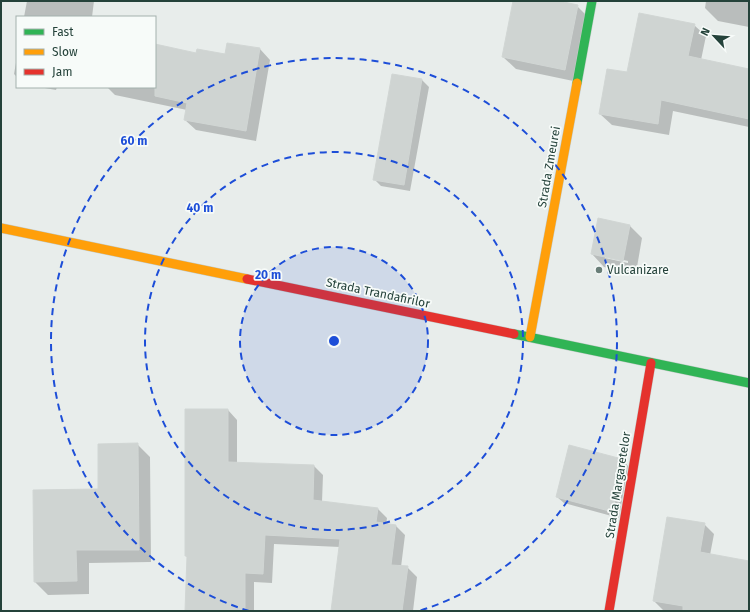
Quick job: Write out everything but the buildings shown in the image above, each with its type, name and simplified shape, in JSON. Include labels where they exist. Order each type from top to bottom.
[{"type":"main road","name":"Strada Zmeurei","points":[[530,337],[592,1]]},
{"type":"main road","name":"Strada Trandafirilor","points":[[1,228],[749,383]]},
{"type":"main road","name":"Strada Margaretelor","points":[[609,611],[651,363]]},
{"type":"traffic: fast","points":[[577,83],[592,1]]},
{"type":"traffic: fast","points":[[514,334],[749,383]]},
{"type":"traffic: slow","points":[[530,337],[577,83]]},
{"type":"traffic: slow","points":[[1,228],[247,279]]},
{"type":"traffic: jam","points":[[247,279],[514,334]]},
{"type":"traffic: jam","points":[[609,611],[651,363]]},
{"type":"place","name":"Vulcanizare","points":[[599,270]]}]
